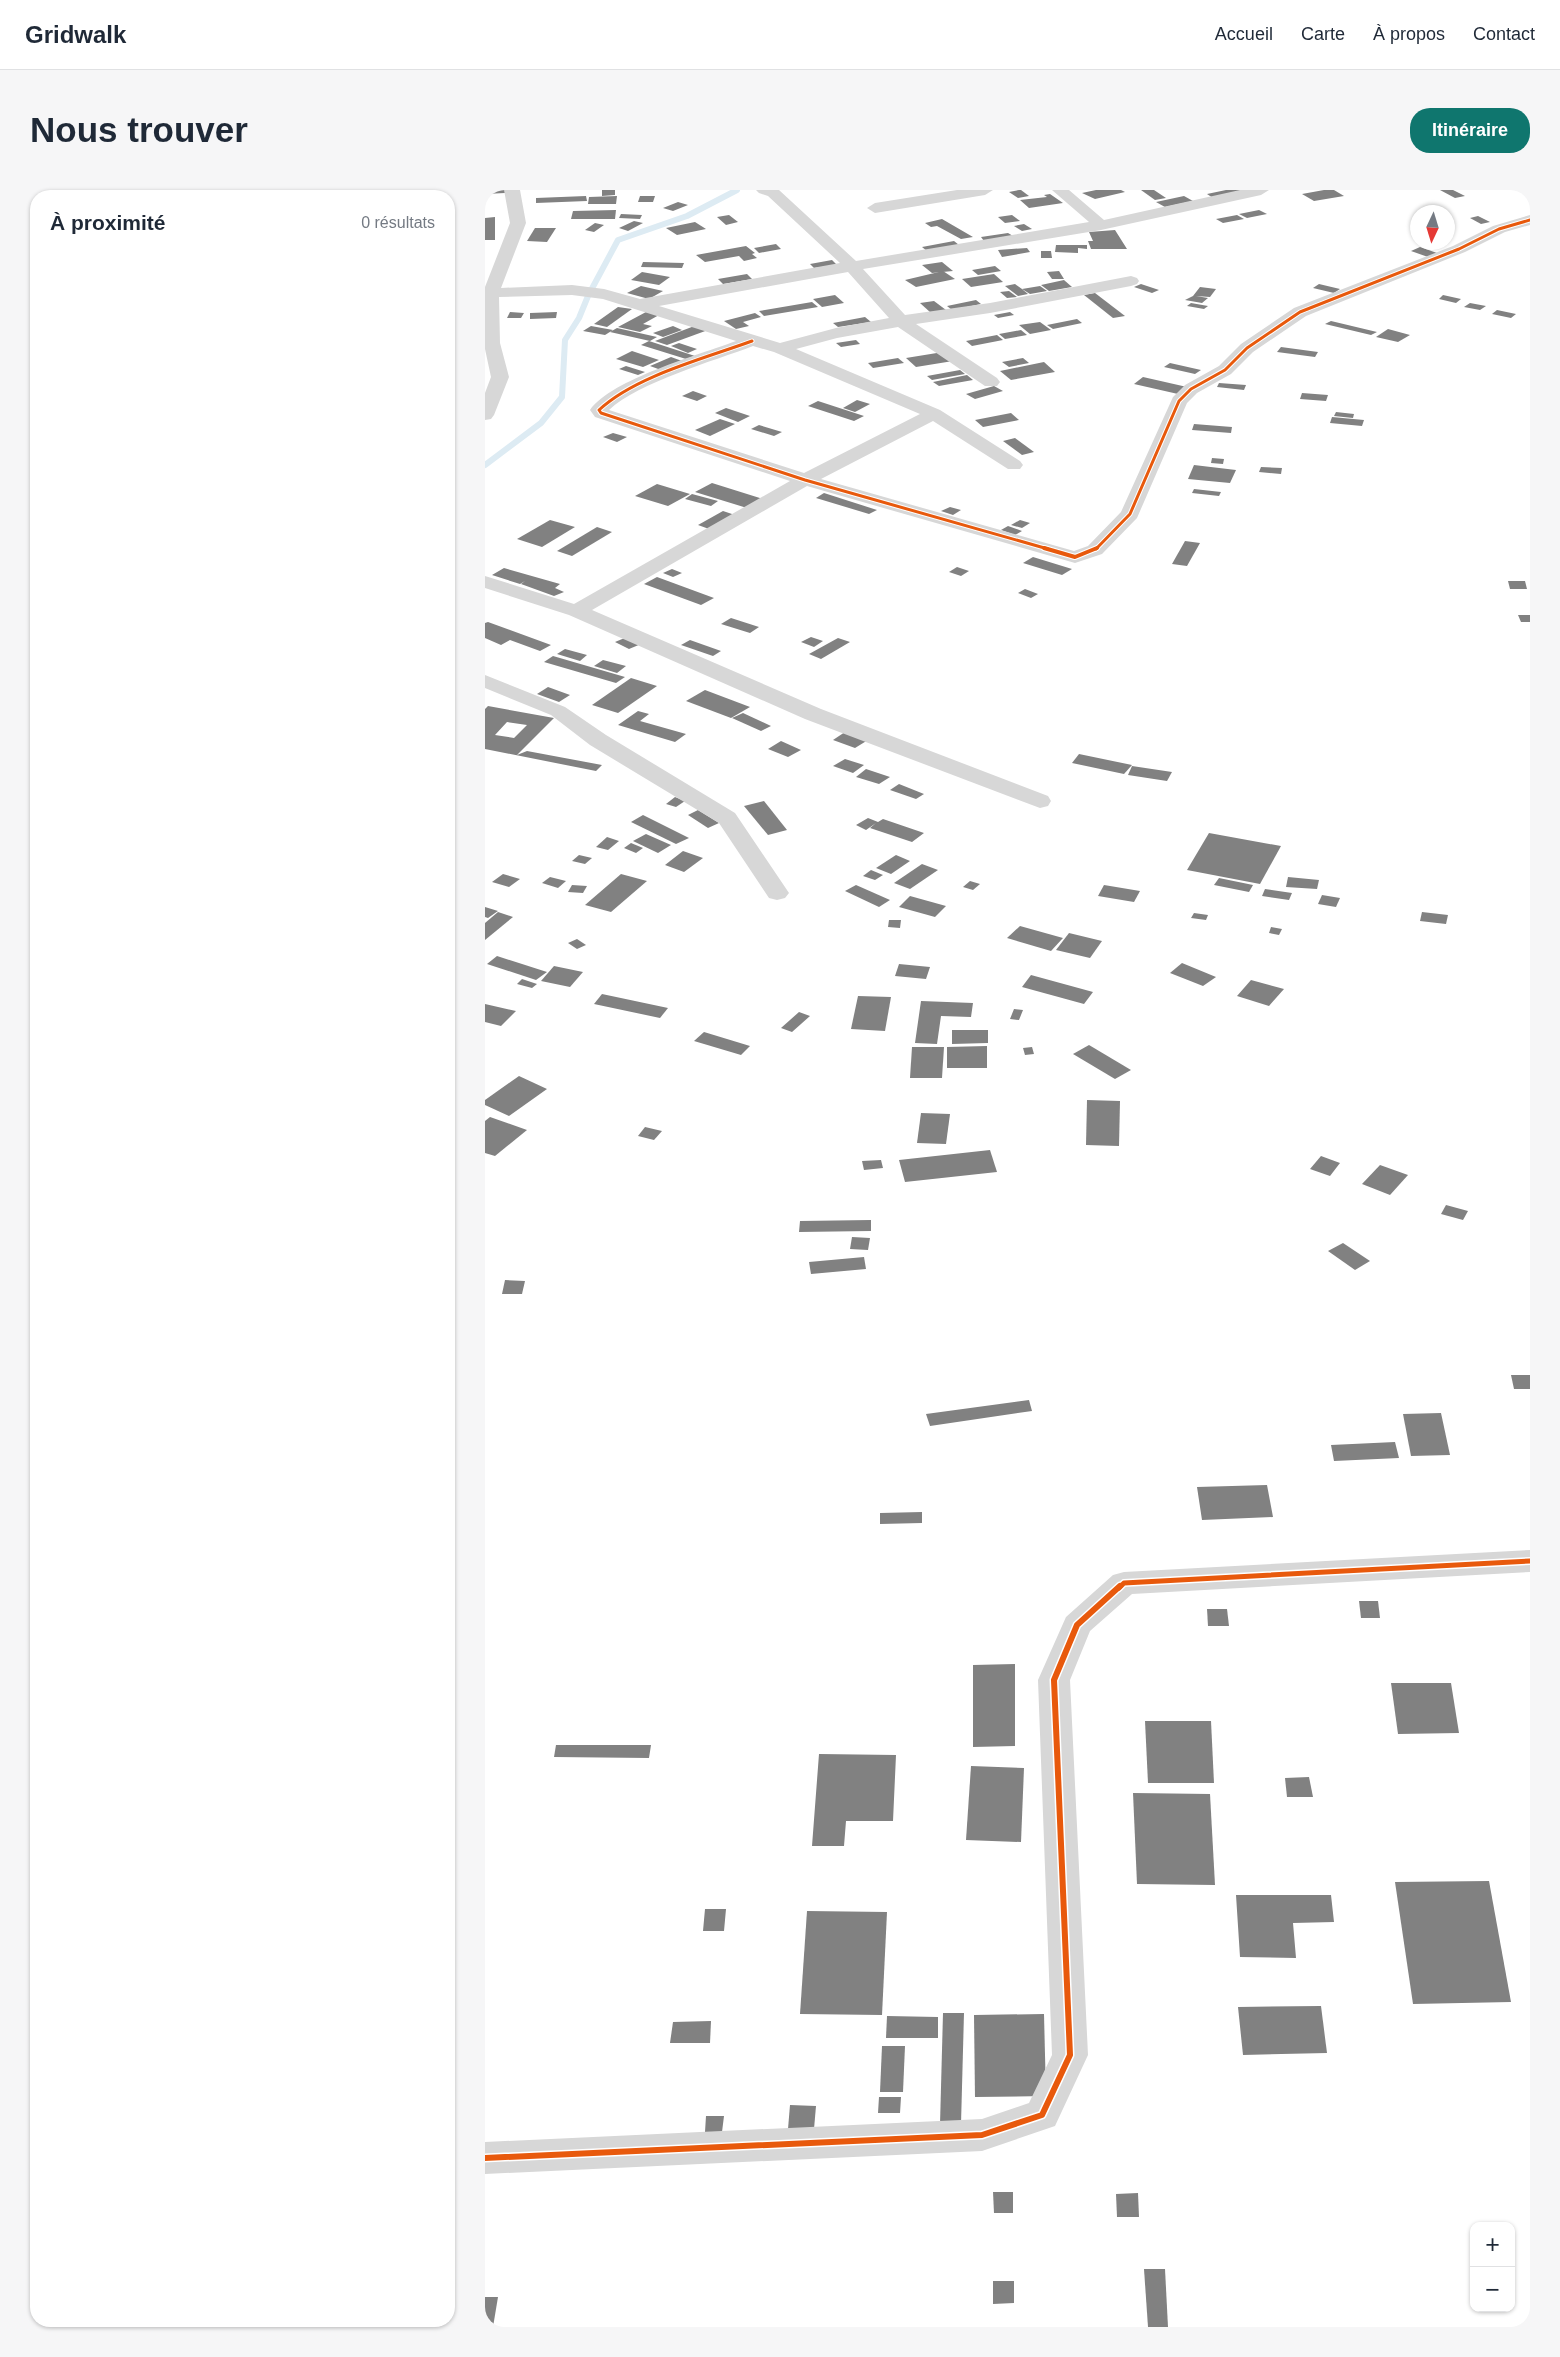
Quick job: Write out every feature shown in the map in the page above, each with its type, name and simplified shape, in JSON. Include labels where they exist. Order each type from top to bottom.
[{"type":"street","points":[[485,415],[500,377],[489,343],[488,292],[517,223],[512,190]]},
{"type":"street","points":[[875,208],[985,190]]},
{"type":"street","points":[[1060,190],[1101,225]]},
{"type":"street","points":[[639,304],[1101,225],[1261,190]]},
{"type":"street","points":[[774,191],[853,266],[901,321],[991,382]]},
{"type":"street","points":[[752,341],[614,396],[599,410],[601,413],[805,480],[1075,557],[1095,550],[1130,514],[1179,401],[1191,389],[1225,370],[1247,348],[1300,312],[1459,249],[1499,230],[1530,220]]},
{"type":"street","points":[[780,348],[836,333],[990,308],[1131,281]]},
{"type":"street","points":[[488,292],[572,290],[604,294],[752,341],[780,348],[934,414],[1014,465]]},
{"type":"street","points":[[576,611],[805,480],[934,414]]},
{"type":"street","points":[[485,582],[576,611],[813,714],[1040,801]]},
{"type":"street","points":[[485,681],[558,711],[598,740],[727,818],[777,893]]},
{"type":"street","points":[[485,2158],[982,2135],[1042,2115],[1070,2055],[1054,1680],[1077,1625],[1124,1582],[1530,1561]]},
{"type":"building","points":[[485,190],[505,190],[505,193],[485,194]]},
{"type":"building","points":[[602,190],[615,190],[615,195],[602,196]]},
{"type":"building","points":[[1021,190],[1029,196],[1018,198],[1009,192]]},
{"type":"building","points":[[1096,190],[1121,190],[1125,192],[1095,199],[1082,193]]},
{"type":"building","points":[[1141,190],[1154,190],[1166,198],[1155,200]]},
{"type":"building","points":[[1226,190],[1243,190],[1213,198],[1207,194]]},
{"type":"building","points":[[1334,190],[1344,196],[1314,201],[1302,194]]},
{"type":"building","points":[[1440,190],[1453,190],[1465,196],[1455,198]]},
{"type":"building","points":[[1050,194],[1063,203],[1029,208],[1020,200],[1047,197],[1044,195]]},
{"type":"building","points":[[586,196],[587,201],[536,203],[536,198]]},
{"type":"building","points":[[617,196],[616,204],[588,204],[589,197]]},
{"type":"building","points":[[640,196],[655,196],[653,202],[638,202]]},
{"type":"building","points":[[1184,196],[1193,201],[1165,207],[1156,202]]},
{"type":"building","points":[[678,202],[688,205],[673,211],[663,208]]},
{"type":"building","points":[[616,210],[615,219],[571,219],[573,211]]},
{"type":"building","points":[[1259,210],[1267,214],[1247,218],[1239,214]]},
{"type":"building","points":[[621,214],[642,215],[640,219],[619,218]]},
{"type":"building","points":[[729,215],[738,222],[726,225],[717,217]]},
{"type":"building","points":[[1012,215],[1020,221],[1005,223],[998,217]]},
{"type":"building","points":[[1237,215],[1244,219],[1223,223],[1216,219]]},
{"type":"building","points":[[1478,216],[1490,222],[1481,224],[1470,218]]},
{"type":"building","points":[[495,217],[495,240],[485,240],[485,218]]},
{"type":"building","points":[[942,219],[973,237],[961,239],[937,226],[931,227],[925,223]]},
{"type":"building","points":[[634,221],[643,223],[628,231],[619,228]]},
{"type":"building","points":[[695,222],[706,229],[677,235],[666,228]]},
{"type":"building","points":[[595,223],[604,225],[594,232],[585,230]]},
{"type":"building","points":[[1024,224],[1032,229],[1022,231],[1014,226]]},
{"type":"building","points":[[535,228],[556,228],[547,242],[527,241]]},
{"type":"building","points":[[1115,230],[1127,249],[1091,249],[1088,241],[1093,241],[1089,232]]},
{"type":"building","points":[[1008,233],[1013,236],[984,241],[981,237]]},
{"type":"building","points":[[954,241],[959,245],[927,251],[922,247]]},
{"type":"building","points":[[776,244],[781,249],[759,253],[754,248]]},
{"type":"building","points":[[1056,245],[1087,245],[1087,249],[1078,248],[1078,253],[1055,252]]},
{"type":"building","points":[[746,246],[755,253],[752,254],[757,258],[744,261],[739,256],[705,262],[696,255]]},
{"type":"building","points":[[1027,248],[1030,252],[1002,257],[998,250]]},
{"type":"building","points":[[1428,250],[1437,253],[1428,257],[1411,251]]},
{"type":"building","points":[[1041,251],[1051,251],[1052,258],[1041,258]]},
{"type":"building","points":[[832,260],[837,265],[814,268],[810,264]]},
{"type":"building","points":[[643,262],[684,263],[682,268],[641,267]]},
{"type":"building","points":[[942,262],[953,271],[932,273],[922,265]]},
{"type":"building","points":[[995,266],[1001,271],[978,275],[972,270]]},
{"type":"building","points":[[943,271],[955,279],[916,287],[905,280]]},
{"type":"building","points":[[1059,271],[1064,279],[1052,279],[1047,272]]},
{"type":"building","points":[[642,272],[670,277],[659,285],[631,280]]},
{"type":"building","points":[[747,274],[752,279],[723,284],[718,279]]},
{"type":"building","points":[[994,274],[1003,282],[971,287],[962,279]]},
{"type":"building","points":[[1064,280],[1072,287],[1049,291],[1041,285]]},
{"type":"building","points":[[1015,284],[1028,294],[1018,296],[1005,286]]},
{"type":"building","points":[[1141,284],[1159,290],[1152,293],[1134,287]]},
{"type":"building","points":[[1319,284],[1340,289],[1334,293],[1313,288]]},
{"type":"building","points":[[641,286],[663,291],[649,299],[627,293]]},
{"type":"building","points":[[1040,286],[1047,291],[1030,294],[1022,289]]},
{"type":"building","points":[[1200,287],[1216,289],[1210,297],[1196,296],[1208,298],[1202,303],[1185,300],[1193,296]]},
{"type":"building","points":[[1009,291],[1017,297],[1007,298],[1000,292]]},
{"type":"building","points":[[1095,293],[1125,316],[1113,318],[1084,295]]},
{"type":"building","points":[[835,295],[844,303],[822,307],[813,299]]},
{"type":"building","points":[[1443,295],[1461,299],[1456,303],[1439,299]]},
{"type":"building","points":[[976,300],[981,304],[952,310],[947,306]]},
{"type":"building","points":[[934,301],[946,310],[931,313],[920,303]]},
{"type":"building","points":[[812,302],[818,307],[764,316],[759,311]]},
{"type":"building","points":[[1191,303],[1208,306],[1204,309],[1187,306]]},
{"type":"building","points":[[1470,303],[1486,306],[1480,310],[1464,307]]},
{"type":"building","points":[[618,307],[632,309],[607,327],[594,324]]},
{"type":"building","points":[[1497,310],[1516,314],[1511,318],[1492,314]]},
{"type":"building","points":[[510,312],[524,313],[521,318],[507,318]]},
{"type":"building","points":[[557,312],[556,318],[530,319],[530,313]]},
{"type":"building","points":[[646,312],[659,315],[643,324],[652,326],[640,332],[618,327]]},
{"type":"building","points":[[1010,312],[1014,315],[998,318],[994,315]]},
{"type":"building","points":[[755,313],[761,317],[743,322],[749,326],[736,329],[724,321]]},
{"type":"building","points":[[865,317],[871,322],[838,327],[833,323]]},
{"type":"building","points":[[1077,319],[1082,323],[1053,329],[1047,325]]},
{"type":"building","points":[[1331,321],[1377,332],[1371,335],[1325,324]]},
{"type":"building","points":[[1040,322],[1051,330],[1030,334],[1019,325]]},
{"type":"building","points":[[697,325],[708,330],[667,345],[655,341]]},
{"type":"building","points":[[591,326],[613,330],[605,335],[583,331]]},
{"type":"building","points":[[673,326],[682,330],[663,337],[653,333]]},
{"type":"building","points":[[617,328],[657,337],[650,341],[610,332]]},
{"type":"building","points":[[1388,329],[1410,335],[1398,342],[1376,337]]},
{"type":"building","points":[[1021,330],[1027,335],[1005,339],[999,334]]},
{"type":"building","points":[[997,335],[1003,340],[972,346],[966,341]]},
{"type":"building","points":[[856,340],[860,344],[841,347],[836,343]]},
{"type":"building","points":[[649,341],[695,356],[686,359],[641,345]]},
{"type":"building","points":[[679,343],[697,349],[688,353],[671,346]]},
{"type":"building","points":[[1281,347],[1318,352],[1315,357],[1277,352]]},
{"type":"building","points":[[632,351],[659,360],[643,367],[616,359]]},
{"type":"building","points":[[943,352],[953,361],[916,367],[906,358]]},
{"type":"building","points":[[671,357],[682,361],[661,370],[650,366]]},
{"type":"building","points":[[898,358],[904,363],[873,368],[868,363]]},
{"type":"building","points":[[1023,358],[1029,363],[1009,367],[1002,362]]},
{"type":"building","points":[[1044,362],[1055,372],[1011,380],[1000,371]]},
{"type":"building","points":[[1170,363],[1201,370],[1195,374],[1164,367]]},
{"type":"building","points":[[626,366],[645,372],[638,375],[619,369]]},
{"type":"building","points":[[960,370],[965,374],[932,380],[927,376]]},
{"type":"building","points":[[967,375],[973,380],[939,386],[933,382]]},
{"type":"building","points":[[1143,377],[1187,387],[1178,394],[1134,384]]},
{"type":"building","points":[[1219,383],[1246,385],[1244,390],[1217,387]]},
{"type":"building","points":[[994,386],[1003,391],[975,399],[966,394]]},
{"type":"building","points":[[693,391],[707,396],[697,401],[682,396]]},
{"type":"building","points":[[1302,393],[1328,395],[1326,401],[1300,399]]},
{"type":"building","points":[[857,400],[870,404],[855,412],[843,408]]},
{"type":"building","points":[[818,401],[864,416],[854,421],[808,406]]},
{"type":"building","points":[[726,408],[750,416],[738,422],[715,413]]},
{"type":"building","points":[[1336,412],[1354,414],[1353,418],[1334,416]]},
{"type":"building","points":[[1011,413],[1019,420],[983,427],[975,420]]},
{"type":"building","points":[[1332,417],[1364,420],[1362,426],[1330,423]]},
{"type":"building","points":[[720,419],[735,424],[710,436],[695,430]]},
{"type":"building","points":[[1194,424],[1232,427],[1231,433],[1192,430]]},
{"type":"building","points":[[759,425],[782,432],[774,436],[751,429]]},
{"type":"building","points":[[613,433],[627,437],[617,442],[603,437]]},
{"type":"building","points":[[1015,438],[1034,452],[1022,455],[1003,441]]},
{"type":"building","points":[[1212,458],[1224,459],[1223,464],[1211,463]]},
{"type":"building","points":[[1194,465],[1236,470],[1230,483],[1188,479]]},
{"type":"building","points":[[1261,467],[1282,468],[1281,474],[1259,472]]},
{"type":"building","points":[[712,483],[763,499],[747,508],[695,492]]},
{"type":"building","points":[[657,484],[690,494],[668,506],[635,496]]},
{"type":"building","points":[[1194,489],[1221,492],[1219,496],[1192,493]]},
{"type":"building","points":[[824,493],[877,510],[869,514],[816,498]]},
{"type":"building","points":[[692,494],[718,501],[711,506],[685,499]]},
{"type":"building","points":[[950,507],[961,510],[953,515],[941,511]]},
{"type":"building","points":[[723,511],[735,515],[709,529],[698,525]]},
{"type":"building","points":[[550,520],[575,527],[542,547],[517,539]]},
{"type":"building","points":[[1020,520],[1030,523],[1022,528],[1011,525]]},
{"type":"building","points":[[1008,526],[1022,531],[1015,535],[1001,530]]},
{"type":"building","points":[[597,527],[612,532],[572,556],[557,551]]},
{"type":"building","points":[[1185,541],[1200,543],[1187,566],[1172,564]]},
{"type":"building","points":[[1033,557],[1072,569],[1062,575],[1023,563]]},
{"type":"building","points":[[957,567],[969,571],[961,576],[949,572]]},
{"type":"building","points":[[504,568],[560,584],[555,588],[564,592],[554,596],[521,584],[525,581],[520,584],[492,575]]},
{"type":"building","points":[[672,569],[682,573],[673,577],[663,573]]},
{"type":"building","points":[[657,577],[714,598],[701,605],[644,584]]},
{"type":"building","points":[[1508,581],[1525,581],[1527,589],[1510,589]]},
{"type":"building","points":[[1025,589],[1038,594],[1031,598],[1018,593]]},
{"type":"building","points":[[1518,615],[1530,615],[1530,622],[1521,622]]},
{"type":"building","points":[[731,618],[759,627],[750,633],[721,624]]},
{"type":"building","points":[[488,622],[551,645],[540,651],[510,640],[501,645],[485,638],[485,623]]},
{"type":"building","points":[[627,637],[641,644],[629,649],[615,642]]},
{"type":"building","points":[[811,637],[823,641],[814,647],[801,642]]},
{"type":"building","points":[[838,638],[850,642],[821,659],[809,654]]},
{"type":"building","points":[[690,640],[721,651],[713,656],[681,645]]},
{"type":"building","points":[[565,649],[587,655],[580,661],[557,654]]},
{"type":"building","points":[[553,656],[625,677],[616,683],[544,662]]},
{"type":"building","points":[[603,660],[626,666],[617,673],[594,666]]},
{"type":"building","points":[[631,678],[657,686],[618,713],[592,705]]},
{"type":"building","points":[[548,687],[570,695],[559,702],[537,694]]},
{"type":"building","points":[[705,690],[750,707],[731,718],[686,701]]},
{"type":"building","points":[[488,706],[554,718],[517,755],[527,751],[602,765],[596,771],[485,749],[485,709]],"holes":[[[507,722],[527,725],[514,738],[495,735]]]},
{"type":"building","points":[[638,711],[649,714],[640,721],[686,734],[675,742],[618,725]]},
{"type":"building","points":[[743,713],[771,726],[761,731],[732,718]]},
{"type":"building","points":[[845,732],[868,740],[855,748],[833,740]]},
{"type":"building","points":[[781,741],[801,750],[788,757],[768,749]]},
{"type":"building","points":[[1079,754],[1132,765],[1124,774],[1072,763]]},
{"type":"building","points":[[845,759],[864,765],[853,773],[833,766]]},
{"type":"building","points":[[1132,766],[1172,772],[1167,781],[1128,775]]},
{"type":"building","points":[[866,769],[890,777],[879,784],[856,777]]},
{"type":"building","points":[[899,784],[924,794],[916,799],[890,790]]},
{"type":"building","points":[[675,797],[685,801],[676,807],[666,804]]},
{"type":"building","points":[[764,801],[787,830],[768,835],[744,806]]},
{"type":"building","points":[[698,810],[719,823],[708,828],[688,815]]},
{"type":"building","points":[[643,815],[689,838],[676,844],[631,822]]},
{"type":"building","points":[[868,818],[878,822],[883,819],[924,833],[912,842],[870,828],[876,823],[866,830],[856,825]]},
{"type":"building","points":[[1209,833],[1281,846],[1260,884],[1187,870]]},
{"type":"building","points":[[646,834],[671,845],[658,853],[633,841]]},
{"type":"building","points":[[607,837],[619,841],[608,850],[596,847]]},
{"type":"building","points":[[631,843],[643,848],[636,853],[624,848]]},
{"type":"building","points":[[683,851],[703,858],[684,872],[665,865]]},
{"type":"building","points":[[579,855],[592,858],[585,864],[572,861]]},
{"type":"building","points":[[896,855],[910,861],[891,874],[876,868]]},
{"type":"building","points":[[922,864],[938,870],[910,889],[894,883]]},
{"type":"building","points":[[871,870],[883,875],[875,880],[863,876]]},
{"type":"building","points":[[503,874],[520,879],[509,887],[492,882]]},
{"type":"building","points":[[621,874],[647,881],[611,912],[585,905]]},
{"type":"building","points":[[550,877],[566,881],[558,888],[542,883]]},
{"type":"building","points":[[1288,877],[1319,880],[1317,889],[1286,887]]},
{"type":"building","points":[[1219,878],[1253,885],[1249,892],[1214,885]]},
{"type":"building","points":[[970,881],[980,884],[973,890],[963,887]]},
{"type":"building","points":[[572,885],[587,886],[583,893],[568,892]]},
{"type":"building","points":[[856,885],[890,900],[879,907],[845,891]]},
{"type":"building","points":[[1104,885],[1140,891],[1134,902],[1098,896]]},
{"type":"building","points":[[1265,889],[1292,893],[1289,900],[1262,896]]},
{"type":"building","points":[[1322,895],[1340,898],[1336,907],[1318,904]]},
{"type":"building","points":[[910,896],[946,906],[935,917],[899,907]]},
{"type":"building","points":[[485,907],[498,911],[488,918],[485,917]]},
{"type":"building","points":[[498,912],[513,917],[485,940],[485,923]]},
{"type":"building","points":[[1422,912],[1448,915],[1446,924],[1420,921]]},
{"type":"building","points":[[1194,913],[1208,915],[1206,920],[1191,918]]},
{"type":"building","points":[[889,920],[901,920],[900,928],[888,927]]},
{"type":"building","points":[[1020,926],[1063,938],[1051,951],[1007,938]]},
{"type":"building","points":[[1271,927],[1282,929],[1279,935],[1269,933]]},
{"type":"building","points":[[1069,933],[1102,941],[1090,958],[1056,950]]},
{"type":"building","points":[[577,939],[586,945],[577,949],[568,943]]},
{"type":"building","points":[[497,956],[547,972],[536,980],[487,964]]},
{"type":"building","points":[[1182,963],[1216,977],[1203,986],[1170,973]]},
{"type":"building","points":[[899,964],[930,967],[926,979],[895,976]]},
{"type":"building","points":[[554,966],[583,972],[570,987],[541,981]]},
{"type":"building","points":[[1031,975],[1093,992],[1084,1004],[1022,987]]},
{"type":"building","points":[[522,979],[537,984],[532,988],[517,984]]},
{"type":"building","points":[[1251,980],[1284,989],[1269,1006],[1237,996]]},
{"type":"building","points":[[602,994],[668,1008],[660,1018],[594,1004]]},
{"type":"building","points":[[858,996],[891,997],[885,1031],[851,1029]]},
{"type":"building","points":[[921,1001],[973,1003],[971,1017],[941,1016],[937,1044],[915,1043]]},
{"type":"building","points":[[485,1004],[516,1011],[501,1026],[485,1022]]},
{"type":"building","points":[[1014,1009],[1023,1010],[1019,1020],[1010,1019]]},
{"type":"building","points":[[799,1012],[810,1016],[792,1032],[781,1028]]},
{"type":"building","points":[[952,1030],[988,1030],[988,1043],[952,1044]]},
{"type":"building","points":[[704,1032],[750,1046],[741,1055],[694,1041]]},
{"type":"building","points":[[1089,1045],[1131,1070],[1115,1079],[1073,1054]]},
{"type":"building","points":[[987,1046],[987,1068],[947,1068],[947,1047]]},
{"type":"building","points":[[912,1047],[944,1047],[942,1078],[910,1078]]},
{"type":"building","points":[[1032,1047],[1034,1054],[1025,1055],[1023,1048]]},
{"type":"building","points":[[519,1076],[547,1089],[509,1116],[485,1105],[485,1100]]},
{"type":"building","points":[[1087,1100],[1120,1101],[1119,1146],[1086,1145]]},
{"type":"building","points":[[921,1113],[950,1114],[946,1144],[917,1143]]},
{"type":"building","points":[[490,1117],[527,1130],[495,1156],[485,1153],[485,1121]]},
{"type":"building","points":[[645,1127],[662,1131],[654,1140],[638,1136]]},
{"type":"building","points":[[990,1150],[997,1172],[905,1182],[899,1160]]},
{"type":"building","points":[[1321,1156],[1340,1163],[1330,1176],[1310,1169]]},
{"type":"building","points":[[881,1160],[883,1168],[864,1170],[862,1161]]},
{"type":"building","points":[[1380,1165],[1408,1175],[1390,1195],[1362,1184]]},
{"type":"building","points":[[1446,1205],[1468,1211],[1463,1220],[1441,1214]]},
{"type":"building","points":[[871,1220],[871,1231],[799,1232],[800,1221]]},
{"type":"building","points":[[852,1237],[870,1238],[868,1250],[850,1249]]},
{"type":"building","points":[[1343,1243],[1370,1261],[1355,1270],[1328,1251]]},
{"type":"building","points":[[864,1257],[866,1269],[811,1274],[809,1262]]},
{"type":"building","points":[[505,1280],[525,1281],[522,1294],[502,1294]]},
{"type":"building","points":[[1511,1375],[1530,1375],[1530,1389],[1514,1389]]},
{"type":"building","points":[[1029,1400],[1032,1411],[930,1426],[926,1414]]},
{"type":"building","points":[[1441,1413],[1450,1455],[1411,1456],[1403,1414]]},
{"type":"building","points":[[1395,1442],[1399,1458],[1334,1461],[1331,1445]]},
{"type":"building","points":[[1267,1485],[1273,1517],[1202,1520],[1197,1487]]},
{"type":"building","points":[[922,1512],[922,1523],[880,1524],[880,1513]]},
{"type":"building","points":[[1359,1601],[1378,1601],[1380,1618],[1361,1618]]},
{"type":"building","points":[[1207,1609],[1227,1609],[1229,1626],[1208,1626]]},
{"type":"building","points":[[1015,1664],[1015,1746],[973,1747],[973,1665]]},
{"type":"building","points":[[1391,1683],[1451,1683],[1459,1733],[1398,1734]]},
{"type":"building","points":[[1145,1721],[1211,1721],[1214,1783],[1148,1783]]},
{"type":"building","points":[[556,1745],[651,1745],[649,1758],[554,1757]]},
{"type":"building","points":[[819,1754],[896,1755],[893,1821],[846,1821],[844,1846],[812,1846]]},
{"type":"building","points":[[971,1766],[1024,1768],[1021,1842],[966,1840]]},
{"type":"building","points":[[1309,1777],[1313,1797],[1287,1797],[1285,1778]]},
{"type":"building","points":[[1133,1793],[1210,1794],[1215,1885],[1137,1884]]},
{"type":"building","points":[[1489,1881],[1511,2002],[1413,2004],[1395,1882]]},
{"type":"building","points":[[1236,1895],[1331,1895],[1334,1922],[1293,1923],[1296,1958],[1240,1957]]},
{"type":"building","points":[[705,1909],[726,1909],[724,1931],[703,1931]]},
{"type":"building","points":[[807,1911],[887,1912],[882,2015],[800,2014]]},
{"type":"building","points":[[1321,2006],[1327,2053],[1243,2055],[1238,2007]]},
{"type":"building","points":[[943,2013],[964,2013],[961,2124],[940,2125]]},
{"type":"building","points":[[1044,2014],[1046,2096],[975,2097],[974,2015]]},
{"type":"building","points":[[887,2016],[938,2017],[938,2038],[886,2038]]},
{"type":"building","points":[[711,2021],[710,2043],[670,2043],[673,2022]]},
{"type":"building","points":[[882,2046],[905,2046],[903,2092],[880,2092]]},
{"type":"building","points":[[879,2097],[901,2097],[900,2113],[878,2113]]},
{"type":"building","points":[[790,2105],[816,2106],[814,2129],[788,2129]]},
{"type":"building","points":[[706,2116],[724,2116],[722,2132],[705,2132]]},
{"type":"building","points":[[993,2192],[1013,2192],[1013,2213],[994,2213]]},
{"type":"building","points":[[1138,2193],[1139,2217],[1117,2217],[1116,2194]]},
{"type":"building","points":[[1144,2269],[1165,2269],[1168,2327],[1148,2327]]},
{"type":"building","points":[[993,2281],[1014,2281],[1014,2303],[993,2304]]},
{"type":"building","points":[[485,2297],[498,2297],[493,2327],[485,2327]]},
{"type":"waterway","points":[[485,465],[541,423],[562,397],[565,340],[579,318],[588,296],[618,240],[687,216],[737,190]]},
{"type":"cycle path","points":[[752,341],[646,381],[625,391],[599,410],[601,413],[805,480],[1075,557],[1095,550],[1130,514],[1179,401],[1191,389],[1225,370],[1247,348],[1300,312],[1459,249],[1499,229],[1530,220]]},
{"type":"cycle path","points":[[485,2158],[982,2135],[1042,2115],[1070,2055],[1054,1680],[1077,1625],[1124,1583],[1530,1561]]}]
